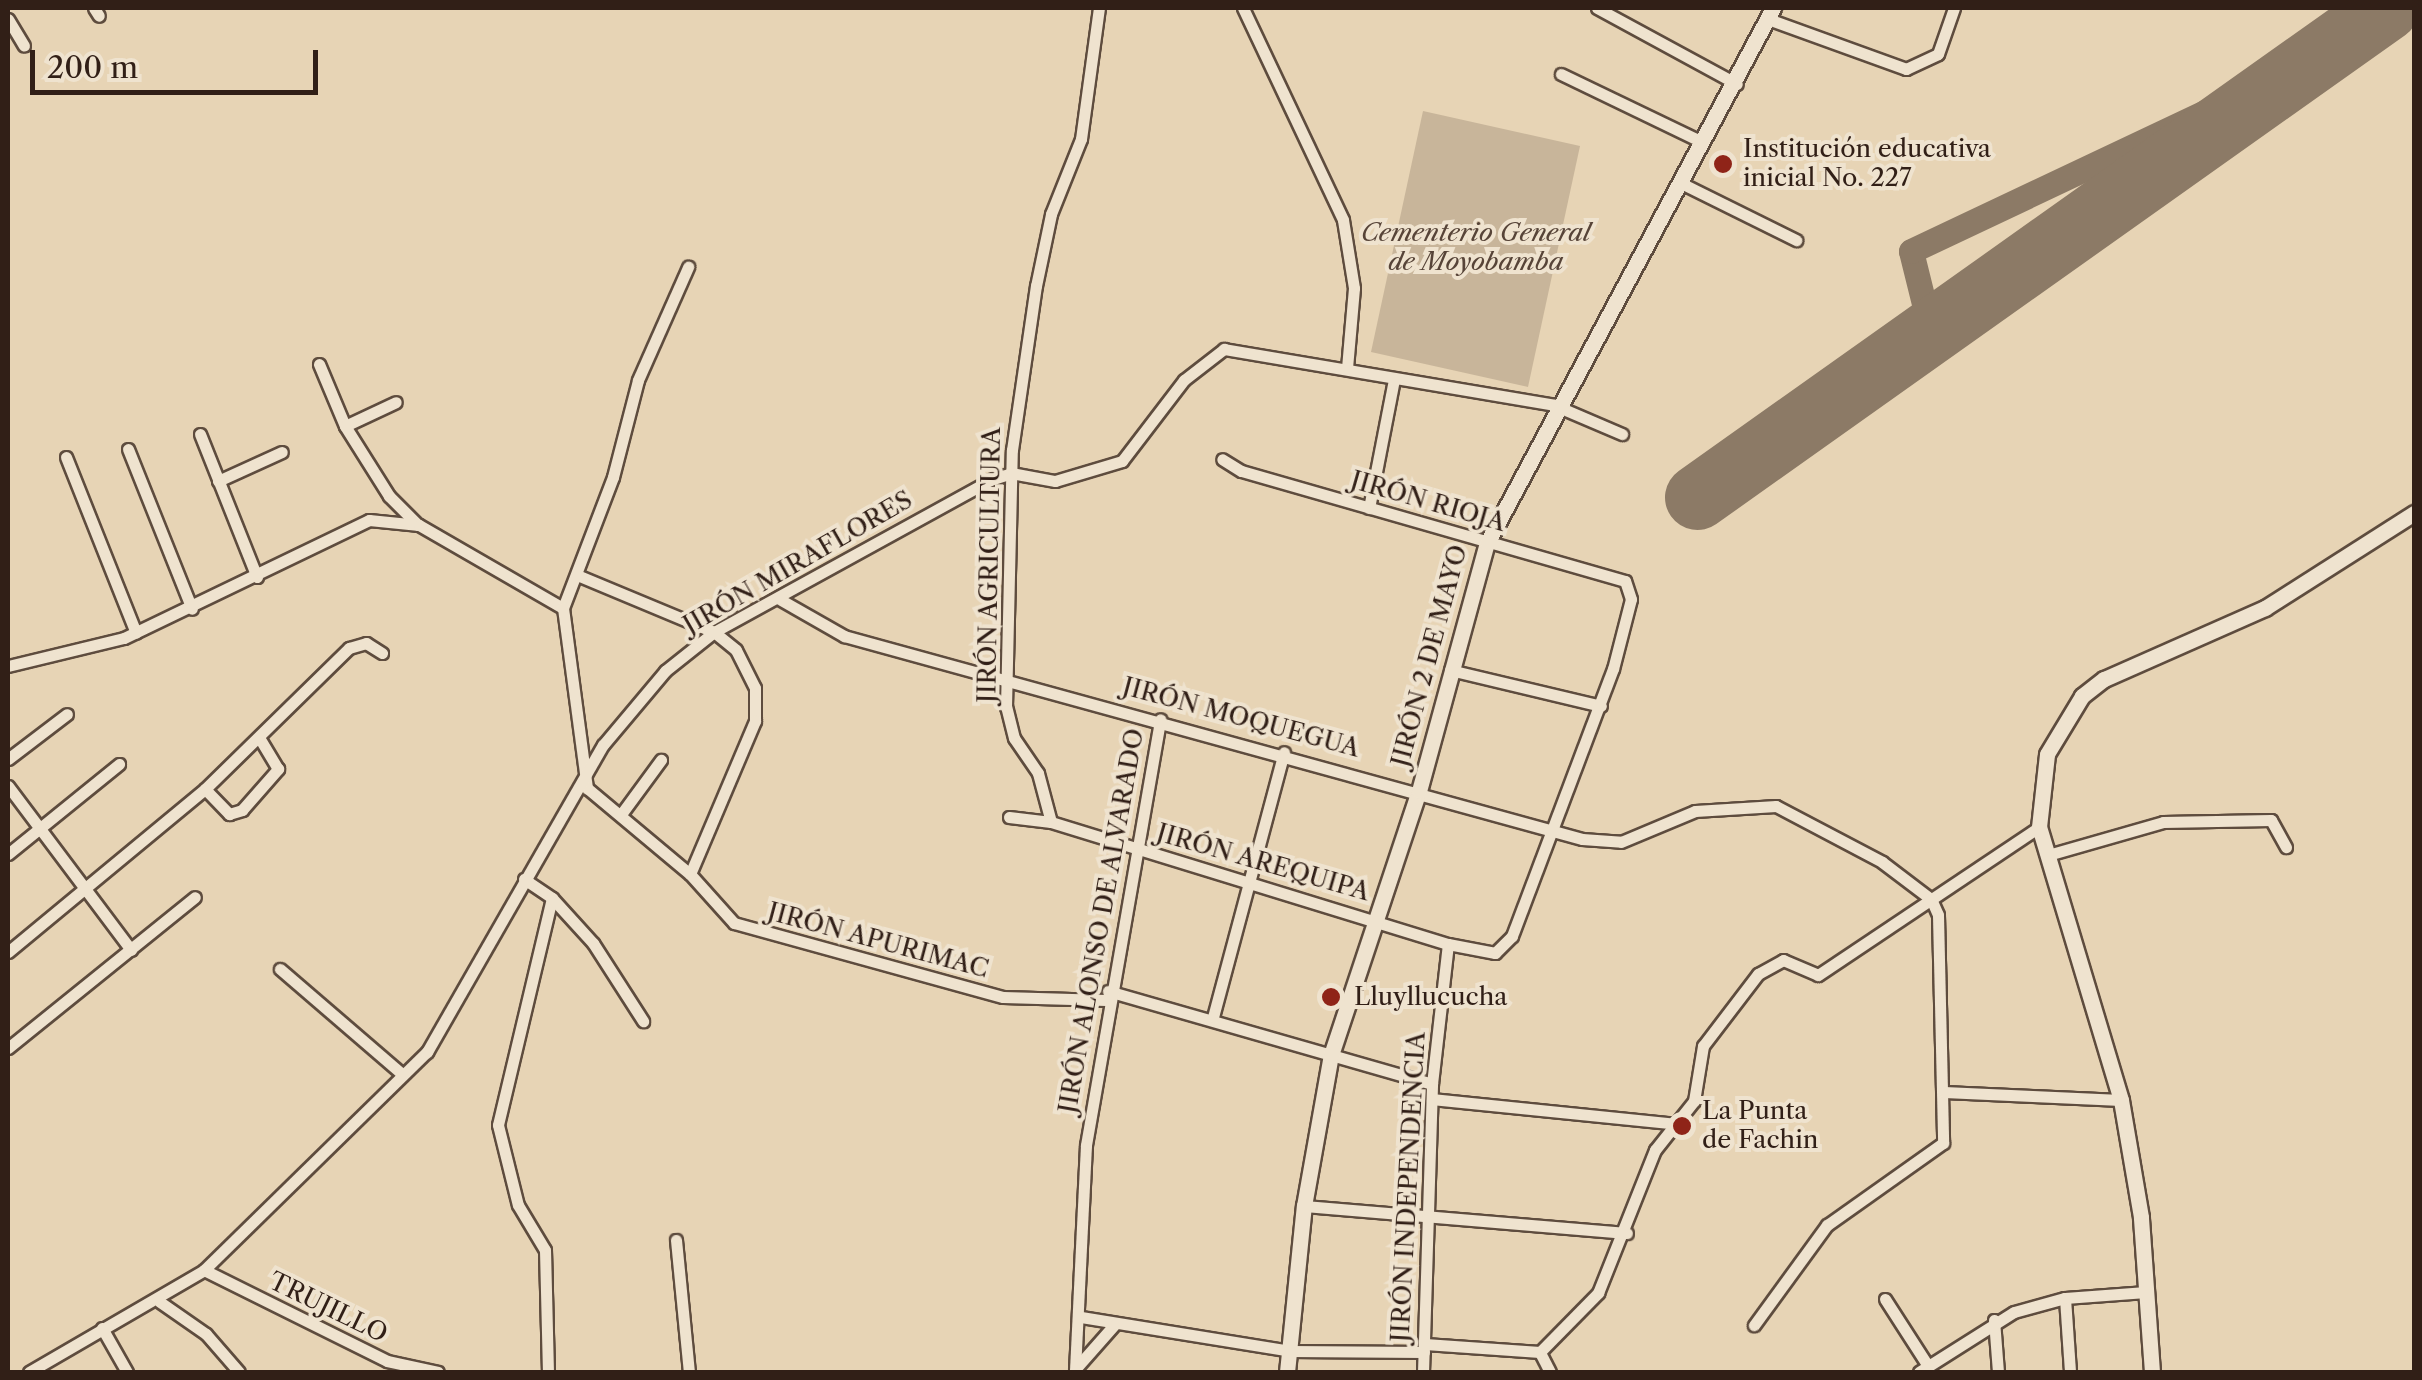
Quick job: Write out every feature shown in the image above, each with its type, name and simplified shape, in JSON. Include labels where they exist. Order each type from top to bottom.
[{"type":"main road","name":"JIRÓN 2 DE MAYO","points":[[1287,1372],[1304,1206],[1331,1055],[1419,791],[1487,543],[1554,405],[1736,84],[1771,13]]},
{"type":"main road","points":[[2152,1372],[2146,1292],[2121,1100],[2039,827],[2047,754],[2082,696],[2130,664],[2264,608],[2414,513]]},
{"type":"street","points":[[15,8],[8,15],[24,46]]},
{"type":"street","name":"JIRÓN AGRICULTURA","points":[[1050,822],[1038,773],[1014,738],[1006,678],[1011,473],[1036,286],[1051,214],[1081,139],[1099,8]]},
{"type":"street","points":[[1243,8],[1343,220],[1354,288],[1347,368]]},
{"type":"street","points":[[1597,8],[1736,84]]},
{"type":"street","points":[[1771,13],[1906,69],[1938,54],[1954,8]]},
{"type":"street","points":[[1561,74],[1702,142]]},
{"type":"street","points":[[1680,182],[1796,240]]},
{"type":"street","points":[[584,775],[563,608],[638,380],[688,267]]},
{"type":"street","points":[[1011,473],[1055,481],[1122,461],[1184,380],[1224,349],[1554,405],[1622,434]]},
{"type":"street","points":[[320,364],[345,426],[389,496],[419,525],[563,608]]},
{"type":"street","points":[[1369,508],[1394,379]]},
{"type":"street","points":[[345,426],[396,402]]},
{"type":"street","points":[[200,434],[257,577]]},
{"type":"street","points":[[128,449],[192,609]]},
{"type":"street","points":[[218,481],[282,452]]},
{"type":"street","points":[[66,457],[136,633]]},
{"type":"street","name":"JIRÓN RIOJA","points":[[1222,459],[1369,508],[1624,580],[1631,599],[1601,706]]},
{"type":"street","name":"JIRÓN MIRAFLORES","points":[[29,1372],[102,1328],[160,1302],[204,1270],[427,1052],[584,775],[664,670],[714,632],[781,600],[1011,473]]},
{"type":"street","points":[[382,519],[389,496]]},
{"type":"street","points":[[8,666],[136,633],[257,577],[340,530],[382,519],[419,525]]},
{"type":"street","points":[[577,575],[714,632],[745,666],[758,706],[690,874]]},
{"type":"street","name":"JIRÓN MOQUEGUA","points":[[781,600],[844,636],[1551,827],[1621,842],[1695,812],[1776,806],[1827,829],[1931,899]]},
{"type":"street","points":[[8,952],[205,789],[352,645],[382,653]]},
{"type":"street","points":[[1450,670],[1601,706],[1551,827]]},
{"type":"street","points":[[8,759],[66,714]]},
{"type":"street","name":"JIRÓN ALONSO DE ALVARADO","points":[[1074,1371],[1081,1317],[1086,1145],[1132,848],[1160,719]]},
{"type":"street","points":[[205,789],[229,814],[242,810],[278,769],[259,737]]},
{"type":"street","points":[[1213,1017],[1246,880],[1284,752]]},
{"type":"street","points":[[622,813],[660,760]]},
{"type":"street","points":[[8,854],[119,764]]},
{"type":"street","name":"JIRÓN APURIMAC","points":[[584,775],[596,798],[622,813],[690,874],[723,914],[747,929],[1003,998],[1107,996],[1213,1017],[1432,1084]]},
{"type":"street","points":[[8,786],[131,950]]},
{"type":"street","name":"JIRÓN AREQUIPA","points":[[1009,817],[1050,822],[1377,919],[1448,944],[1504,948],[1551,827]]},
{"type":"street","points":[[2048,856],[2162,822],[2271,820],[2286,847]]},
{"type":"street","points":[[1081,1317],[1290,1351],[1424,1348],[1540,1352],[1598,1294],[1628,1233],[1655,1150],[1678,1124],[1698,1088],[1703,1046],[1773,960],[1818,975],[2039,827]]},
{"type":"street","points":[[524,879],[552,898],[594,943],[643,1021]]},
{"type":"street","points":[[10,1042],[195,897]]},
{"type":"street","points":[[548,1372],[545,1250],[518,1204],[498,1125],[552,898]]},
{"type":"street","points":[[1754,1324],[1827,1225],[1943,1143],[1940,929],[1931,899]]},
{"type":"street","name":"JIRÓN INDEPENDENCIA","points":[[1423,1372],[1432,1084],[1448,944]]},
{"type":"street","points":[[280,969],[402,1074]]},
{"type":"street","points":[[1944,1092],[2121,1100]]},
{"type":"street","points":[[1432,1099],[1678,1124]]},
{"type":"street","points":[[1304,1206],[1628,1233]]},
{"type":"street","points":[[676,1240],[689,1372]]},
{"type":"street","name":"TRUJILLO","points":[[204,1270],[386,1361],[438,1372]]},
{"type":"street","points":[[1886,1299],[1923,1369],[1994,1320],[2064,1298],[2146,1292]]},
{"type":"street","points":[[2064,1298],[2070,1372]]},
{"type":"street","points":[[160,1302],[206,1334],[239,1372]]},
{"type":"street","points":[[1994,1320],[1998,1372]]},
{"type":"street","name":"JIRÓN ALONSO DE ALVARADO","points":[[1074,1371],[1114,1325]]},
{"type":"street","points":[[102,1328],[127,1372]]},
{"type":"street","points":[[1540,1352],[1550,1372]]},
{"type":"green space","name":"Cementerio General de Moyobamba","points":[[1423,111],[1580,146],[1528,387],[1371,352]]},
{"type":"taxiway","points":[[1931,332],[1911,251],[2317,59]]},
{"type":"runway","points":[[1697,497],[2386,8]]},
{"type":"place","name":"Institución educativa inicial No. 227","points":[[1723,164]]},
{"type":"place","name":"Lluyllucucha","points":[[1331,997]]},
{"type":"place","name":"La Punta de Fachin","points":[[1682,1126]]}]
